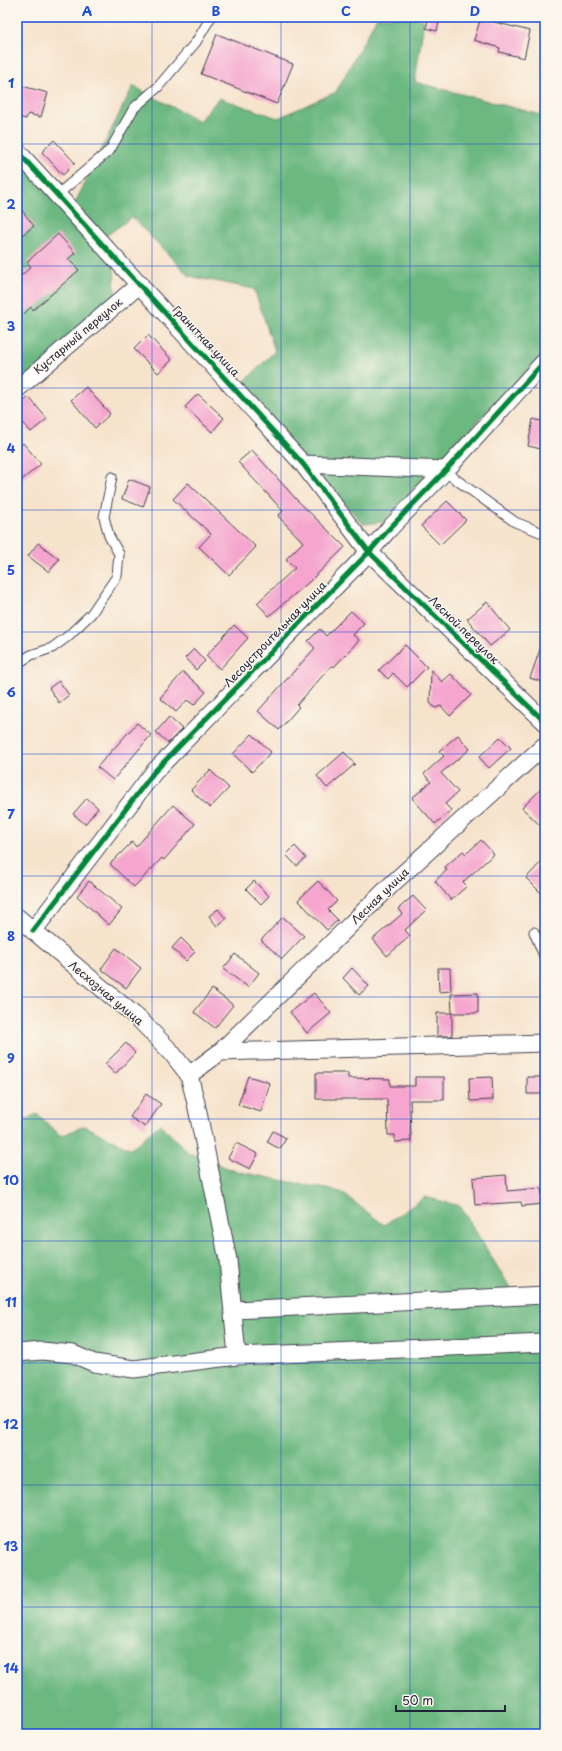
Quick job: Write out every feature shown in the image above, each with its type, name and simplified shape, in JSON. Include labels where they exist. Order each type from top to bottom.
[{"type":"street","name":"Гранитная улица","points":[[17,151],[303,464],[369,552]]},
{"type":"street","name":"Кустарный переулок","points":[[17,389],[140,284]]},
{"type":"street","name":"Лесоустроительная улица","points":[[33,931],[154,772],[369,552],[389,529],[446,471],[545,361]]},
{"type":"street","points":[[303,464],[446,471]]},
{"type":"street","name":"Лесной переулок","points":[[369,552],[545,722]]},
{"type":"street","name":"Лесная улица","points":[[189,1075],[220,1052],[393,883],[545,745]]},
{"type":"street","name":"Лесхозная улица","points":[[17,917],[140,1020],[171,1052],[189,1075]]},
{"type":"street","points":[[220,1052],[545,1043]]},
{"type":"street","points":[[189,1075],[228,1260],[236,1356]]},
{"type":"street","points":[[233,1310],[545,1295]]},
{"type":"street","points":[[17,1353],[42,1351],[73,1354],[94,1363],[134,1369],[236,1356],[545,1343]]},
{"type":"lane","points":[[57,195],[110,150],[134,108],[158,87],[196,42],[211,17]]},
{"type":"lane","points":[[446,471],[515,522],[545,534]]},
{"type":"lane","points":[[17,664],[31,656],[52,648],[67,637],[91,614],[117,576],[119,554],[109,536],[104,517],[112,478]]},
{"type":"lane","points":[[534,932],[545,958]]},
{"type":"green space","points":[[377,17],[411,17],[424,20],[415,82],[545,116],[545,352],[439,461],[383,522],[363,524],[239,387],[275,351],[254,289],[189,276],[132,217],[103,238],[73,207],[133,86],[199,121],[219,98],[278,118],[336,92]]},
{"type":"green space","points":[[17,151],[114,257],[115,305],[17,389]]},
{"type":"green space","points":[[37,1114],[61,1136],[84,1126],[131,1149],[160,1124],[189,1153],[235,1171],[341,1192],[384,1225],[425,1197],[460,1206],[516,1297],[545,1297],[545,1734],[17,1734],[17,1123]]},
{"type":"building","points":[[429,17],[440,17],[437,31],[426,28]]},
{"type":"building","points":[[481,17],[495,17],[494,22],[530,31],[524,58],[499,52],[500,48],[474,40]]},
{"type":"building","points":[[217,34],[293,64],[277,104],[201,74]]},
{"type":"building","points":[[22,86],[48,93],[41,117],[28,114],[26,119],[17,117],[17,104]]},
{"type":"building","points":[[54,140],[75,163],[63,175],[42,152]]},
{"type":"building","points":[[17,204],[34,226],[17,239]]},
{"type":"building","points":[[58,234],[75,253],[68,259],[79,270],[33,310],[31,307],[17,321],[17,279],[31,267],[27,262]]},
{"type":"building","points":[[148,335],[172,360],[158,373],[134,349]]},
{"type":"building","points":[[86,387],[110,414],[95,428],[71,400]]},
{"type":"building","points":[[198,394],[224,418],[212,432],[185,407]]},
{"type":"building","points":[[29,397],[47,419],[31,432],[17,416],[17,407]]},
{"type":"building","points":[[533,419],[545,422],[545,450],[528,446]]},
{"type":"building","points":[[23,443],[41,464],[17,484],[17,448]]},
{"type":"building","points":[[252,450],[296,499],[345,547],[309,582],[269,616],[257,603],[295,568],[286,559],[303,542],[278,516],[283,511],[238,462]]},
{"type":"building","points":[[129,479],[150,487],[143,507],[122,499]]},
{"type":"building","points":[[188,483],[256,547],[229,575],[199,547],[211,534],[173,499]]},
{"type":"building","points":[[447,501],[466,520],[440,545],[421,526]]},
{"type":"building","points":[[38,543],[59,559],[49,572],[28,556]]},
{"type":"building","points":[[487,602],[510,630],[490,646],[467,619]]},
{"type":"building","points":[[351,611],[364,623],[353,635],[359,640],[334,667],[332,665],[297,705],[299,707],[279,730],[258,711],[315,648],[308,641],[320,629],[326,636]]},
{"type":"building","points":[[234,625],[248,638],[220,669],[206,656]]},
{"type":"building","points":[[543,641],[545,642],[545,683],[530,678]]},
{"type":"building","points":[[405,645],[427,667],[407,687],[393,673],[388,679],[379,670]]},
{"type":"building","points":[[194,649],[205,661],[196,670],[185,658]]},
{"type":"building","points":[[431,670],[442,682],[451,674],[471,695],[450,716],[441,706],[435,708],[430,703]]},
{"type":"building","points":[[183,672],[206,692],[194,705],[187,700],[176,712],[160,698]]},
{"type":"building","points":[[59,681],[69,695],[59,703],[49,688]]},
{"type":"building","points":[[169,717],[182,729],[168,743],[156,732]]},
{"type":"building","points":[[137,723],[151,735],[113,780],[97,767]]},
{"type":"building","points":[[252,734],[271,752],[252,772],[233,754]]},
{"type":"building","points":[[458,735],[470,749],[441,773],[458,792],[445,804],[451,810],[435,824],[412,798],[431,782],[424,774],[444,756],[439,751]]},
{"type":"building","points":[[500,737],[511,748],[489,768],[479,757]]},
{"type":"building","points":[[344,752],[355,764],[327,788],[317,776]]},
{"type":"building","points":[[210,770],[229,788],[210,808],[191,790]]},
{"type":"building","points":[[545,785],[545,830],[522,808]]},
{"type":"building","points":[[87,798],[98,808],[85,824],[73,814]]},
{"type":"building","points":[[173,805],[195,824],[164,860],[162,858],[134,887],[110,864],[132,842],[136,847]]},
{"type":"building","points":[[481,840],[494,854],[463,882],[467,886],[451,900],[435,881],[447,870],[445,867],[463,851],[466,854]]},
{"type":"building","points":[[295,846],[306,858],[297,866],[286,855]]},
{"type":"building","points":[[545,858],[545,897],[526,878]]},
{"type":"building","points":[[89,881],[122,909],[109,925],[77,896]]},
{"type":"building","points":[[254,881],[269,896],[261,904],[246,889]]},
{"type":"building","points":[[318,881],[337,901],[328,910],[338,920],[327,930],[298,900]]},
{"type":"building","points":[[413,896],[426,910],[405,930],[410,936],[387,956],[373,939],[402,914],[398,909]]},
{"type":"building","points":[[218,909],[226,919],[217,926],[209,916]]},
{"type":"building","points":[[283,917],[304,936],[282,959],[261,940]]},
{"type":"building","points":[[181,938],[195,952],[186,961],[172,948]]},
{"type":"building","points":[[116,948],[141,968],[126,988],[101,969]]},
{"type":"building","points":[[235,954],[259,973],[248,987],[223,969]]},
{"type":"building","points":[[352,968],[369,986],[359,995],[343,978]]},
{"type":"building","points":[[438,968],[450,968],[451,991],[439,992]]},
{"type":"building","points":[[212,989],[233,1005],[215,1028],[194,1012]]},
{"type":"building","points":[[314,993],[331,1013],[307,1033],[290,1012]]},
{"type":"building","points":[[478,993],[478,1013],[452,1013],[451,994]]},
{"type":"building","points":[[437,1013],[452,1013],[452,1036],[437,1036]]},
{"type":"building","points":[[126,1043],[135,1053],[115,1074],[105,1064]]},
{"type":"building","points":[[316,1073],[348,1073],[348,1078],[390,1079],[390,1086],[415,1086],[415,1077],[444,1077],[444,1100],[410,1100],[411,1141],[395,1142],[395,1135],[388,1135],[387,1099],[316,1099]]},
{"type":"building","points":[[248,1076],[270,1083],[261,1112],[238,1105]]},
{"type":"building","points":[[492,1077],[493,1100],[470,1101],[469,1078]]},
{"type":"building","points":[[527,1077],[545,1077],[545,1094],[527,1094]]},
{"type":"building","points":[[146,1094],[161,1104],[145,1127],[130,1117]]},
{"type":"building","points":[[273,1131],[286,1138],[280,1149],[267,1142]]},
{"type":"building","points":[[236,1143],[258,1154],[250,1169],[228,1158]]},
{"type":"building","points":[[506,1175],[507,1191],[541,1188],[543,1204],[522,1206],[521,1202],[475,1205],[473,1178]]},
{"type":"cycle path","points":[[17,151],[303,464],[369,552],[545,722]]},
{"type":"cycle path","points":[[33,931],[154,772],[369,552],[545,361]]}]
